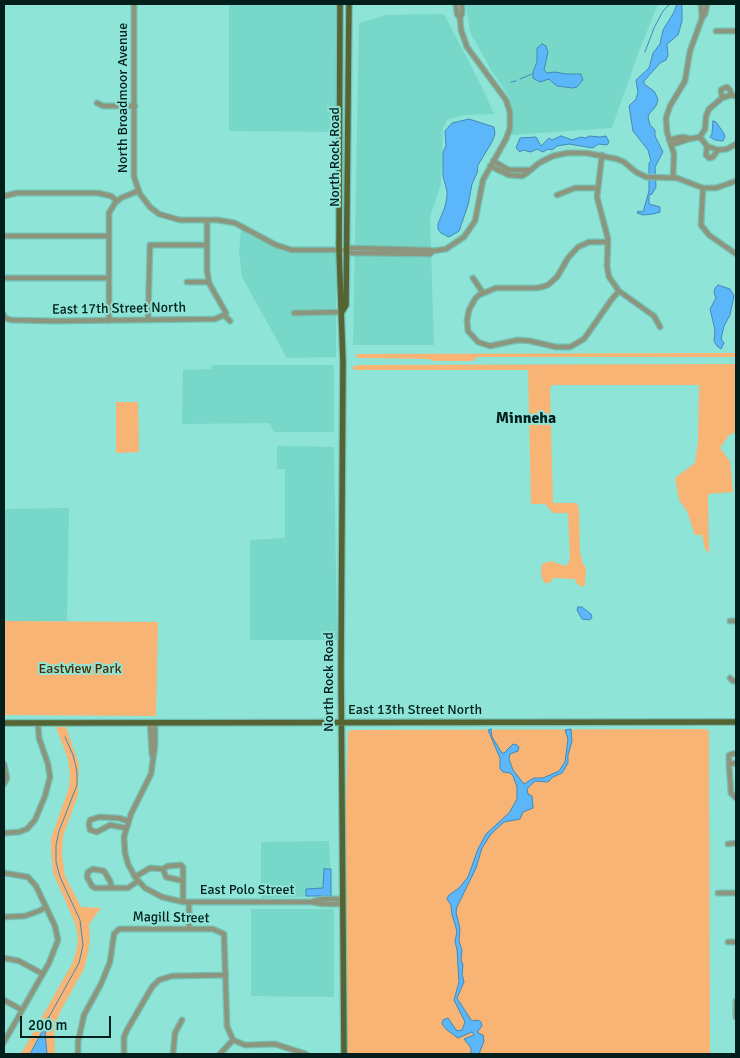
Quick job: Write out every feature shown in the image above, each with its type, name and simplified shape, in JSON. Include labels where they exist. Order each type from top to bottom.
[{"type":"main road","name":"North Rock Road","points":[[340,4],[339,250],[340,304],[343,311],[342,722],[344,1054]]},
{"type":"main road","name":"North Rock Road","points":[[343,311],[346,305],[349,4]]},
{"type":"main road","points":[[340,78],[344,82],[345,99],[348,105]]},
{"type":"main road","points":[[339,113],[343,115],[343,140],[348,142]]},
{"type":"main road","name":"East 13th Street North","points":[[4,723],[736,722]]},
{"type":"street","name":"North Broadmoor Avenue","points":[[134,4],[134,177],[138,191]]},
{"type":"street","points":[[456,4],[456,14],[460,18]]},
{"type":"street","points":[[109,321],[109,213],[117,201],[138,191],[150,207],[159,214],[180,220],[208,220],[235,223],[292,250],[347,250],[351,253],[430,254],[433,251],[446,249],[464,237],[475,221],[483,180],[506,139],[511,120],[508,104],[467,47],[461,30],[462,4]]},
{"type":"street","points":[[701,4],[702,18]]},
{"type":"street","points":[[673,178],[674,154],[666,125],[668,111],[685,81],[690,51],[705,14],[707,4]]},
{"type":"street","points":[[716,31],[736,31]]},
{"type":"street","points":[[700,137],[705,129],[706,116],[709,109],[722,98],[734,96],[727,87],[721,90],[722,98]]},
{"type":"street","points":[[97,103],[103,106],[134,106]]},
{"type":"street","points":[[670,142],[682,138],[700,137]]},
{"type":"street","points":[[700,137],[707,146],[718,150],[727,149],[736,144]]},
{"type":"street","points":[[707,146],[706,155],[709,158],[713,157],[718,150]]},
{"type":"street","points":[[491,164],[501,172],[518,176],[527,174],[539,163],[559,154],[580,152],[602,155],[624,162],[636,172],[646,177],[673,178],[703,188],[716,188],[736,181]]},
{"type":"street","points":[[602,155],[598,205],[608,242],[608,271],[613,284],[619,291],[654,316],[660,327]]},
{"type":"street","points":[[557,195],[575,188],[598,188]]},
{"type":"street","points":[[703,188],[701,225],[709,235],[734,253],[736,245]]},
{"type":"street","points":[[6,195],[98,193],[111,196],[117,201]]},
{"type":"street","points":[[208,220],[209,282],[226,313],[224,315],[230,321]]},
{"type":"street","points":[[4,236],[109,236]]},
{"type":"street","points":[[148,239],[150,245],[148,320]]},
{"type":"street","points":[[608,242],[589,242],[578,247],[568,258],[557,277],[542,287],[496,288],[483,293],[471,304],[467,320],[468,331],[478,342],[490,346],[524,340],[556,348],[570,347],[584,339],[619,291]]},
{"type":"street","points":[[150,245],[207,245]]},
{"type":"street","points":[[4,278],[108,278]]},
{"type":"street","points":[[473,278],[483,293]]},
{"type":"street","points":[[187,282],[209,282]]},
{"type":"street","points":[[294,313],[343,311]]},
{"type":"street","name":"East 17th Street North","points":[[4,316],[11,320],[109,321],[215,319],[224,315]]},
{"type":"street","points":[[730,621],[736,621]]},
{"type":"street","points":[[730,678],[736,682]]},
{"type":"street","points":[[4,833],[19,832],[27,829],[35,820],[45,796],[50,777],[48,764],[39,738],[38,723]]},
{"type":"street","points":[[152,723],[155,746],[151,774],[126,828],[124,837],[125,852],[137,879],[145,888],[162,897],[186,902]]},
{"type":"street","points":[[736,753],[729,755],[731,792],[736,798]]},
{"type":"street","points":[[729,764],[736,763]]},
{"type":"street","points":[[4,764],[7,778],[4,784]]},
{"type":"street","points":[[126,828],[110,825],[96,832],[90,830],[89,824],[90,820],[99,817],[118,818],[129,821]]},
{"type":"street","points":[[728,844],[736,844]]},
{"type":"street","points":[[112,888],[104,870],[93,869],[88,872],[87,877],[95,888],[112,888],[128,888],[150,868],[163,869],[166,866],[181,865],[183,867],[189,928]]},
{"type":"street","points":[[163,869],[166,876],[183,881]]},
{"type":"street","points":[[4,873],[28,876],[36,886],[46,906],[55,926],[58,940],[49,963],[4,1042]]},
{"type":"street","points":[[718,893],[736,893]]},
{"type":"street","name":"East Polo Street","points":[[186,902],[311,902],[323,899],[343,902]]},
{"type":"street","points":[[4,917],[25,916],[39,911],[46,906]]},
{"type":"street","name":"Magill Street","points":[[78,1054],[78,1042],[84,1015],[101,984],[110,962],[114,934],[119,929],[213,929],[224,934],[226,975]]},
{"type":"street","points":[[728,942],[736,942]]},
{"type":"street","points":[[4,958],[19,961],[43,974]]},
{"type":"street","points":[[124,1054],[124,1037],[127,1030],[152,987],[159,980],[172,976],[226,975],[227,1026],[233,1040],[245,1045],[275,1044],[306,1054]]},
{"type":"street","points":[[4,1000],[22,1010]]},
{"type":"street","points":[[736,1001],[736,1017]]},
{"type":"street","points":[[173,1054],[175,1033],[182,1020]]},
{"type":"street","points":[[220,1054],[233,1040]]},
{"type":"shaded area","points":[[229,4],[340,4],[339,132],[229,131]]},
{"type":"shaded area","points":[[466,4],[658,4],[612,128],[511,135],[510,98],[491,70],[470,32]]},
{"type":"shaded area","points":[[444,14],[494,114],[466,115],[448,119],[443,128],[441,184],[430,217],[434,345],[353,345],[359,23],[386,15]]},
{"type":"shaded area","points":[[241,230],[292,250],[336,250],[336,357],[287,358],[242,277],[239,251]]},
{"type":"shaded area","points":[[212,365],[334,365],[334,432],[274,432],[269,423],[182,424],[183,370],[211,369]]},
{"type":"shaded area","points":[[277,446],[334,447],[337,640],[250,640],[250,540],[285,538],[285,469],[277,469]]},
{"type":"shaded area","points":[[69,508],[67,621],[4,621],[4,509]]},
{"type":"shaded area","points":[[329,841],[332,896],[261,898],[261,842]]},
{"type":"shaded area","points":[[251,909],[334,909],[334,997],[251,996]]},
{"type":"green space","points":[[736,353],[736,357],[477,357],[473,361],[358,358],[355,354]]},
{"type":"green space","points":[[736,364],[736,432],[729,435],[720,448],[730,461],[733,492],[708,494],[709,554],[705,549],[702,535],[695,535],[687,511],[679,500],[675,478],[695,463],[698,442],[699,385],[553,385],[550,387],[553,503],[577,503],[579,509],[580,552],[586,568],[585,585],[583,587],[577,584],[575,579],[554,578],[549,583],[544,583],[541,574],[542,564],[550,561],[566,566],[570,560],[568,513],[553,513],[545,504],[531,504],[528,370],[354,370],[352,367],[358,365]]},
{"type":"green space","points":[[116,402],[138,402],[139,452],[116,453]]},
{"type":"green space","name":"Eastview Park","points":[[4,621],[158,622],[156,716],[4,715]]},
{"type":"green space","points":[[56,727],[66,727],[79,764],[78,795],[63,836],[62,855],[65,876],[81,907],[101,908],[89,924],[90,940],[84,969],[61,1010],[54,1028],[55,1054],[21,1054],[72,964],[77,949],[78,936],[75,923],[53,873],[51,838],[69,788],[70,775],[68,759]]},
{"type":"green space","points":[[705,729],[709,731],[710,1054],[343,1054],[343,913],[348,732],[352,730]]},
{"type":"water","points":[[677,4],[681,4],[682,7],[682,21],[678,35],[667,44],[668,55],[666,60],[660,63],[644,81],[644,84],[654,91],[658,99],[656,106],[648,117],[663,152],[655,167],[656,187],[652,194],[649,195],[649,204],[660,207],[660,212],[643,215],[637,213],[638,211],[643,212],[649,191],[649,163],[651,161],[648,150],[633,131],[629,106],[636,99],[638,92],[636,80],[649,68],[653,53],[660,44],[663,30]]},
{"type":"water","points":[[542,44],[546,46],[548,52],[544,70],[547,73],[581,74],[583,80],[577,87],[557,86],[549,79],[540,82],[533,78],[537,62],[537,48]]},
{"type":"water","points":[[469,119],[494,127],[495,134],[478,165],[459,231],[449,237],[438,229],[447,197],[443,176],[443,152],[446,146],[445,131],[452,123]]},
{"type":"water","points":[[713,121],[716,122],[725,136],[723,141],[710,137]]},
{"type":"water","points":[[561,136],[572,140],[589,136],[606,136],[609,142],[607,145],[598,144],[593,148],[569,144],[557,146],[552,150],[548,149],[543,152],[537,149],[531,152],[523,150],[520,152],[516,148],[520,138],[536,137],[541,146],[549,138],[552,140]]},
{"type":"water","points":[[718,285],[730,289],[734,296],[730,315],[724,326],[721,339],[724,343],[721,349],[714,341],[715,330],[710,309],[716,298],[714,292]]},
{"type":"water","points":[[578,607],[582,607],[591,614],[592,618],[589,620],[582,619],[577,610]]},
{"type":"water","points":[[491,729],[492,737],[502,753],[513,744],[519,747],[518,751],[510,754],[509,759],[513,770],[524,784],[534,778],[543,778],[559,771],[565,762],[568,739],[565,730],[571,729],[572,741],[568,763],[562,773],[553,777],[548,782],[535,781],[527,789],[528,794],[532,796],[533,808],[523,812],[520,819],[504,822],[491,834],[482,848],[476,868],[457,907],[464,982],[457,998],[471,1020],[481,1022],[482,1026],[478,1033],[483,1035],[484,1041],[479,1054],[471,1054],[471,1048],[464,1039],[474,1035],[472,1032],[458,1038],[442,1024],[443,1020],[448,1018],[457,1031],[462,1030],[465,1022],[454,1000],[459,982],[455,942],[457,931],[451,905],[447,899],[468,877],[478,849],[486,834],[509,813],[517,799],[517,787],[513,776],[500,769],[500,758],[488,730]]},
{"type":"water","points":[[324,869],[331,869],[331,896],[306,896],[306,889],[323,888]]},
{"type":"water","points":[[49,1017],[50,1021],[45,1033],[47,1054],[30,1054],[45,1026],[46,1019]]},
{"type":"waterway","points":[[645,52],[654,28],[663,11],[670,4]]},
{"type":"waterway","points":[[520,79],[532,74]]},
{"type":"waterway","points":[[511,82],[516,81]]},
{"type":"waterway","points":[[49,1017],[79,963],[83,945],[80,920],[60,877],[56,862],[56,845],[59,831],[77,785],[77,771],[73,755],[65,737]]},
{"type":"district","name":"Minneha","points":[[526,419]]}]
